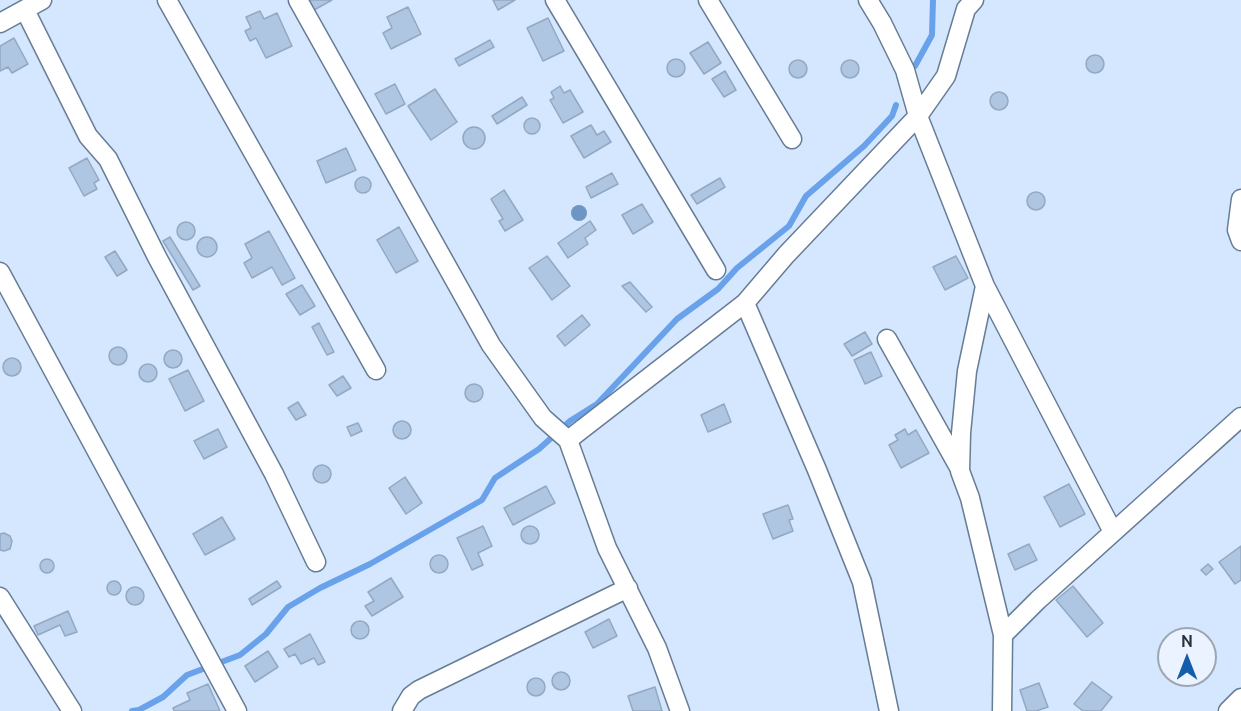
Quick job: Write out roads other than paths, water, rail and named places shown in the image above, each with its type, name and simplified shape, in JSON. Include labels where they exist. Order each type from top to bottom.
[{"type":"street","points":[[2,17],[42,0]]},
{"type":"street","points":[[167,0],[376,370]]},
{"type":"street","points":[[298,0],[491,345],[543,418],[568,440],[607,548],[657,648],[680,711]]},
{"type":"street","points":[[555,0],[716,270]]},
{"type":"street","points":[[708,0],[792,139]]},
{"type":"street","points":[[868,0],[905,70],[918,116],[985,286],[1113,532]]},
{"type":"street","points":[[568,440],[745,303],[786,255],[918,116],[946,76],[966,9],[974,0]]},
{"type":"street","points":[[25,9],[87,136],[108,159],[157,256],[254,435],[316,562]]},
{"type":"street","points":[[1241,199],[1237,230],[1241,241]]},
{"type":"street","points":[[0,272],[237,711]]},
{"type":"street","points":[[960,471],[967,371],[985,286]]},
{"type":"street","points":[[745,303],[817,470],[862,582],[889,711]]},
{"type":"street","points":[[886,339],[960,471],[973,508],[1003,635],[1002,711]]},
{"type":"street","points":[[1003,635],[1038,600],[1241,417]]},
{"type":"street","points":[[402,711],[411,696],[419,690],[628,588]]},
{"type":"street","points":[[0,597],[72,711]]},
{"type":"street","points":[[1228,711],[1241,698]]},
{"type":"waterway","points":[[915,66],[932,35],[933,0]]},
{"type":"waterway","points":[[132,711],[139,710],[163,697],[187,675],[240,655],[266,634],[288,607],[320,588],[370,564],[482,500],[495,478],[539,449],[570,421],[597,404],[677,319],[718,289],[737,268],[789,226],[806,196],[864,146],[892,116],[896,105]]}]
